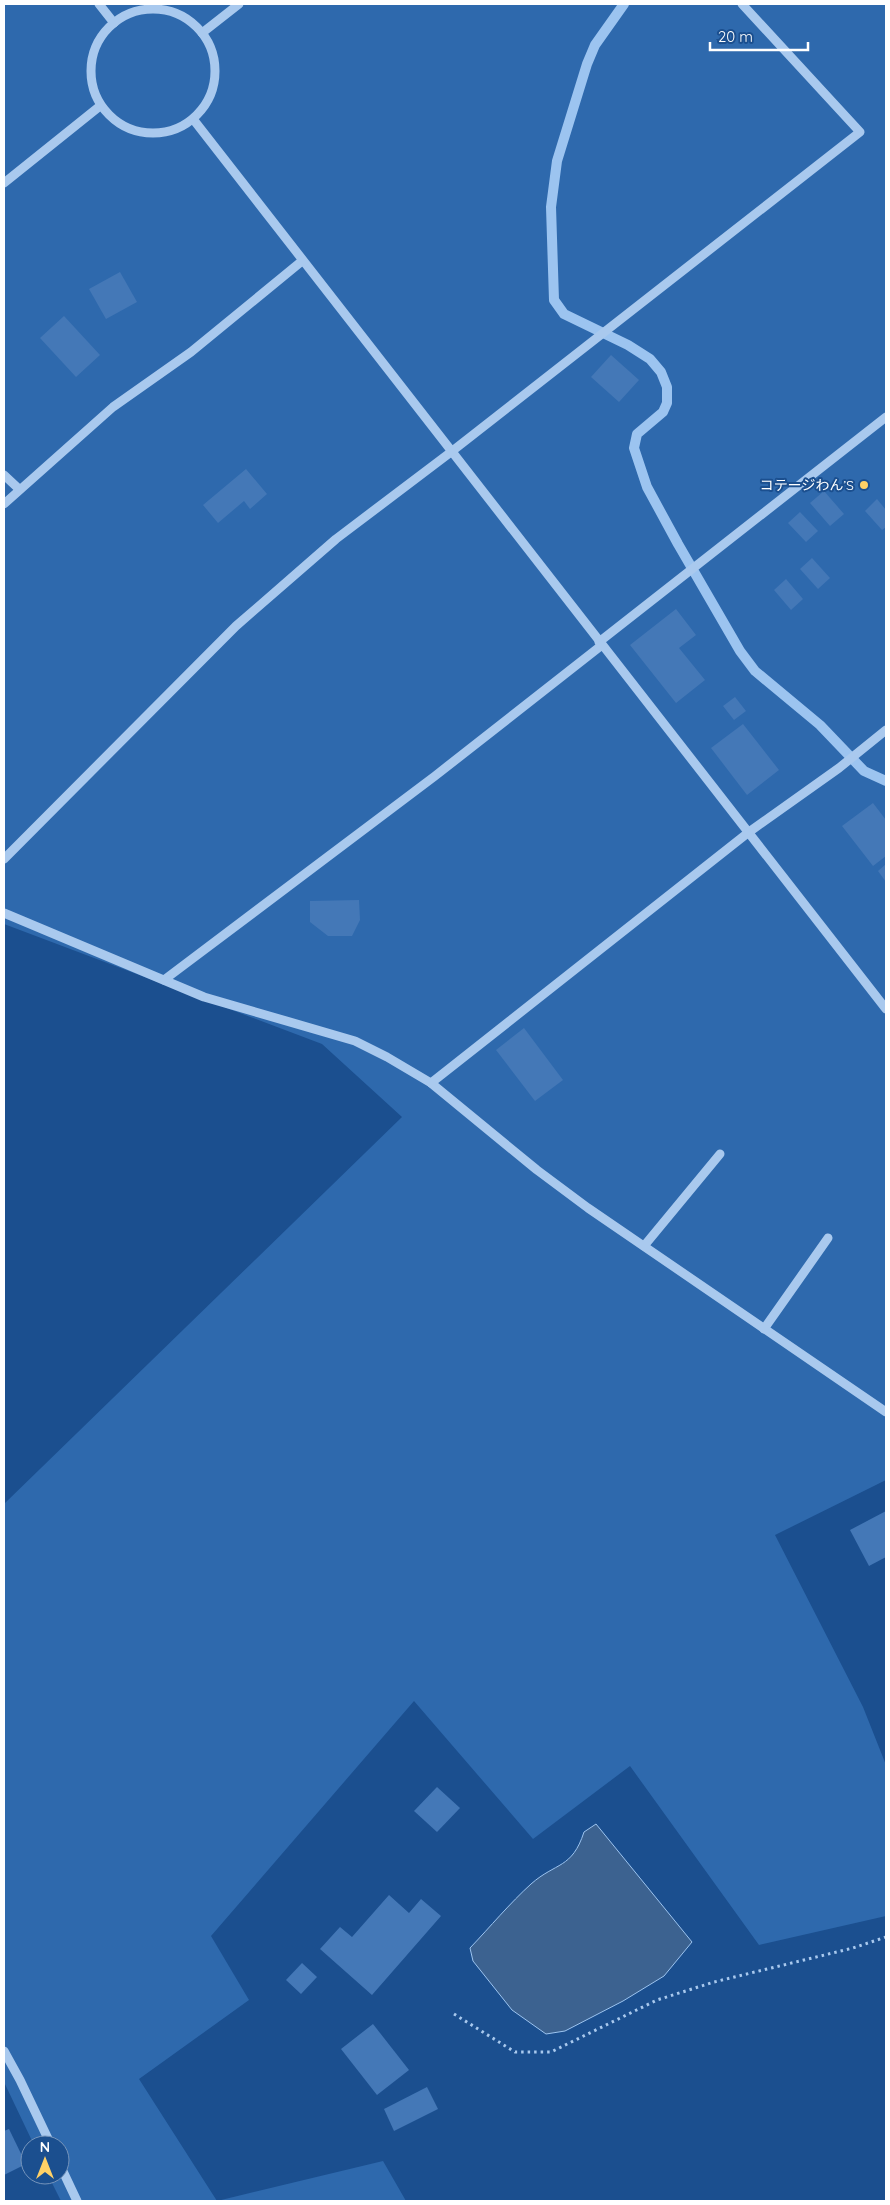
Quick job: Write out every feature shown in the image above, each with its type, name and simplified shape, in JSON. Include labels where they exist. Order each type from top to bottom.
[{"type":"street","points":[[99,4],[114,23]]},
{"type":"street","points":[[202,33],[239,4]]},
{"type":"street","points":[[4,859],[236,626],[336,539],[451,452],[860,132],[742,4]]},
{"type":"street","points":[[148,9],[168,10],[186,18],[202,33],[211,48],[215,66],[214,86],[206,104],[193,119],[176,128],[155,133],[134,130],[115,119],[100,106],[93,84],[92,63],[98,42],[114,23],[129,14],[148,9]]},
{"type":"street","points":[[4,182],[100,106]]},
{"type":"street","points":[[193,119],[886,1009]]},
{"type":"street","points":[[4,504],[113,407],[191,352],[302,261]]},
{"type":"street","points":[[164,980],[435,776],[886,417]]},
{"type":"street","points":[[4,475],[19,489]]},
{"type":"street","points":[[431,1083],[748,832],[839,768],[886,730]]},
{"type":"street","points":[[4,913],[204,997],[355,1041],[387,1057],[431,1083],[537,1170],[886,1412]]},
{"type":"street","points":[[644,1246],[720,1154]]},
{"type":"street","points":[[764,1329],[828,1238]]},
{"type":"street","points":[[4,2051],[20,2080],[45,2135]]},
{"type":"street","points":[[69,2185],[77,2201]]},
{"type":"path","points":[[454,2014],[515,2052],[551,2052],[657,2000],[714,1982],[853,1948],[886,1937]]},
{"type":"shaded area","points":[[4,4],[886,4],[886,1480],[775,1535],[863,1707],[886,1765],[886,1916],[759,1945],[630,1766],[533,1839],[414,1701],[211,1936],[249,2000],[139,2079],[217,2201],[61,2201],[53,2185],[70,2185],[70,2135],[29,2135],[4,2082],[4,1504],[402,1117],[322,1044],[4,924]]},
{"type":"shaded area","points":[[596,1824],[692,1942],[664,1976],[623,2001],[565,2031],[546,2034],[512,2010],[473,1961],[470,1948],[531,1884],[569,1859],[584,1832]]},
{"type":"shaded area","points":[[383,2161],[406,2201],[217,2201]]},
{"type":"building","points":[[120,272],[137,302],[106,319],[89,289]]},
{"type":"building","points":[[64,316],[100,355],[76,377],[40,338]]},
{"type":"building","points":[[611,355],[639,380],[619,402],[591,377]]},
{"type":"building","points":[[246,469],[267,494],[250,509],[244,501],[218,523],[203,505]]},
{"type":"building","points":[[824,491],[844,514],[830,526],[810,503]]},
{"type":"building","points":[[877,499],[886,510],[886,527],[882,530],[865,511]]},
{"type":"building","points":[[800,512],[818,531],[806,542],[788,523]]},
{"type":"building","points":[[812,558],[830,578],[818,589],[800,569]]},
{"type":"building","points":[[786,579],[803,599],[791,610],[774,590]]},
{"type":"building","points":[[676,609],[696,635],[679,648],[705,680],[676,703],[630,645]]},
{"type":"building","points":[[735,697],[746,711],[734,720],[723,706]]},
{"type":"building","points":[[743,724],[779,770],[747,795],[711,748]]},
{"type":"building","points":[[873,803],[886,820],[886,856],[873,866],[842,826]]},
{"type":"building","points":[[886,864],[886,882],[878,871]]},
{"type":"building","points":[[359,900],[360,920],[352,936],[328,936],[310,922],[310,901]]},
{"type":"building","points":[[524,1028],[563,1080],[535,1101],[496,1050]]},
{"type":"building","points":[[886,1511],[886,1557],[869,1566],[850,1530]]},
{"type":"building","points":[[437,1787],[460,1808],[437,1832],[414,1811]]},
{"type":"building","points":[[389,1895],[409,1913],[421,1899],[441,1916],[372,1995],[320,1949],[340,1927],[352,1937]]},
{"type":"building","points":[[302,1963],[317,1977],[301,1994],[286,1980]]},
{"type":"building","points":[[373,2024],[409,2070],[377,2095],[341,2049]]},
{"type":"building","points":[[427,2087],[438,2109],[394,2131],[384,2109]]},
{"type":"building","points":[[9,2129],[20,2152],[20,2167],[4,2175],[4,2131]]},
{"type":"waterway","points":[[624,4],[595,45],[587,64],[557,161],[551,207],[554,300],[564,314],[628,345],[650,359],[661,372],[667,387],[667,403],[663,412],[637,434],[634,448],[647,487],[678,544],[740,651],[755,671],[820,725],[864,771],[886,781]]},
{"type":"place","name":"コテージわん’S","points":[[864,485]]}]
